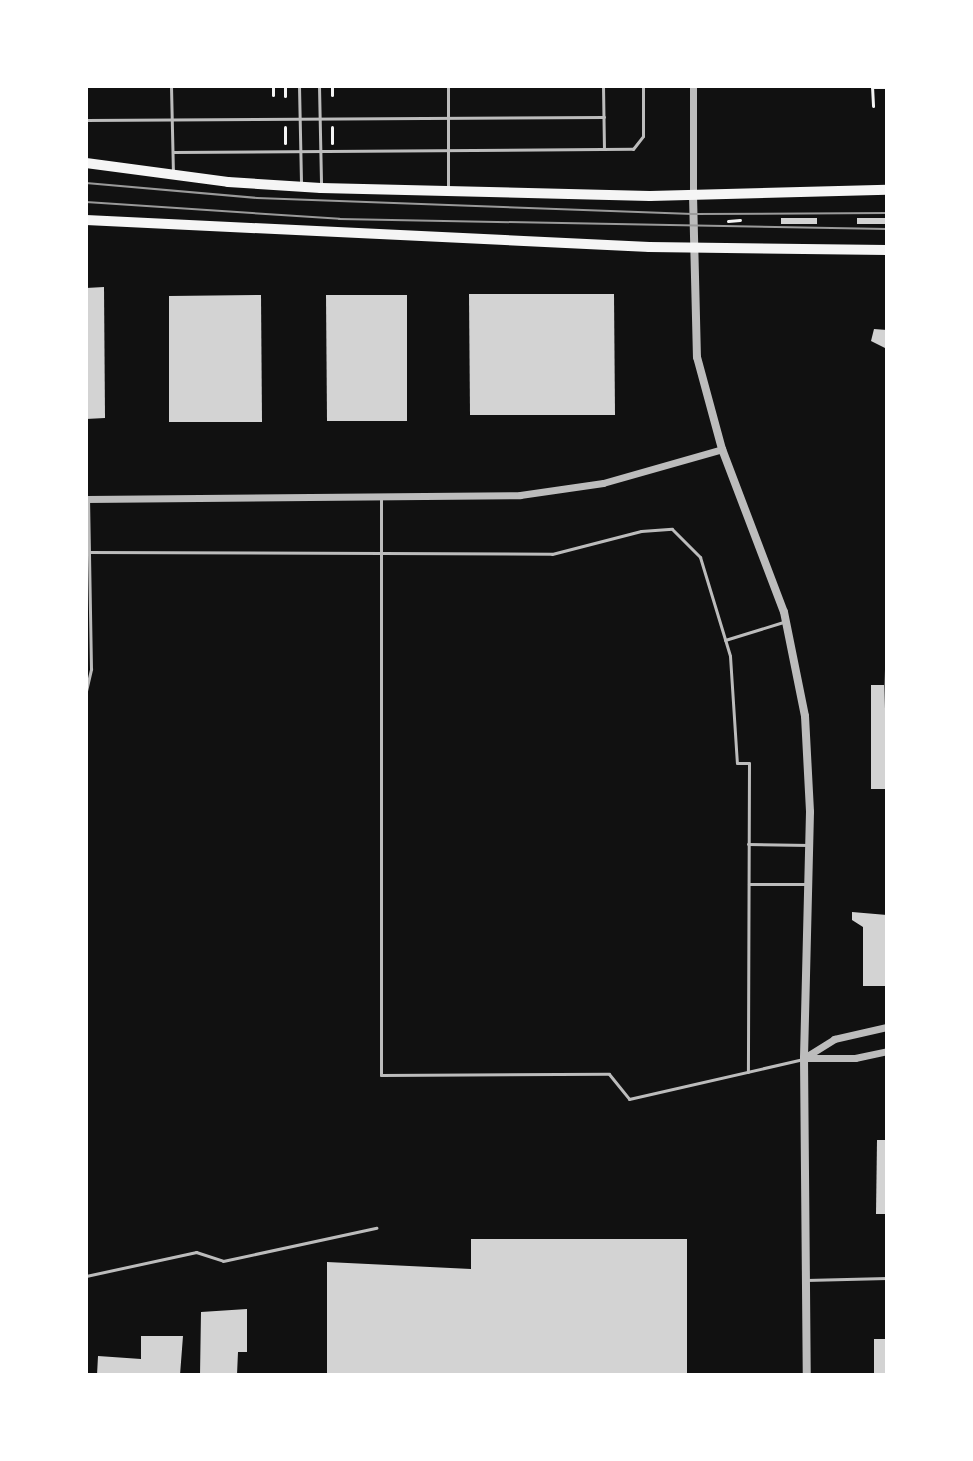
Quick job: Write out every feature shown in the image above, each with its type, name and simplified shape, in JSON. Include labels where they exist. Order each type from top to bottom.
[{"type":"main road","points":[[86,163],[173,175],[321,188],[693,195],[887,190]]},
{"type":"main road","points":[[86,220],[693,248],[887,250]]},
{"type":"street","points":[[693,86],[697,357],[722,449],[786,621],[805,716],[809,845],[804,1058],[807,1375]]},
{"type":"street","points":[[87,499],[520,495],[594,485],[722,449]]},
{"type":"street","points":[[804,1058],[834,1039],[887,1027]]},
{"type":"street","points":[[804,1058],[855,1058],[887,1051]]},
{"type":"lane","points":[[171,86],[173,175]]},
{"type":"lane","points":[[299,86],[301,187]]},
{"type":"lane","points":[[319,86],[321,188]]},
{"type":"lane","points":[[448,86],[448,189]]},
{"type":"lane","points":[[603,86],[604,149]]},
{"type":"lane","points":[[173,152],[633,149],[642,142],[643,86]]},
{"type":"lane","points":[[86,120],[604,117]]},
{"type":"lane","points":[[381,498],[381,1075],[609,1074],[629,1099],[804,1058]]},
{"type":"lane","points":[[86,691],[91,669],[87,499]]},
{"type":"lane","points":[[88,552],[552,554],[641,531],[672,529],[700,557],[725,640],[737,763],[749,763],[748,1072]]},
{"type":"lane","points":[[725,640],[786,621]]},
{"type":"lane","points":[[748,844],[809,845]]},
{"type":"lane","points":[[749,884],[808,884]]},
{"type":"lane","points":[[86,1276],[196,1252],[223,1261],[376,1228]]},
{"type":"lane","points":[[806,1280],[887,1278]]},
{"type":"path","points":[[273,86],[273,95]]},
{"type":"path","points":[[285,86],[285,96]]},
{"type":"path","points":[[332,86],[332,95]]},
{"type":"path","points":[[873,106],[872,86],[887,87]]},
{"type":"path","points":[[285,125],[285,143]]},
{"type":"path","points":[[332,125],[332,143]]},
{"type":"path","points":[[728,221],[740,220]]},
{"type":"building","points":[[781,218],[817,218],[817,224],[781,224]]},
{"type":"building","points":[[857,218],[887,218],[887,224],[857,224]]},
{"type":"building","points":[[104,287],[105,418],[86,419],[86,288]]},
{"type":"building","points":[[469,294],[614,294],[615,415],[470,415]]},
{"type":"building","points":[[261,295],[262,422],[169,422],[169,296]]},
{"type":"building","points":[[326,295],[407,295],[407,421],[327,421]]},
{"type":"building","points":[[874,329],[887,330],[887,349],[871,341]]},
{"type":"building","points":[[884,669],[887,789],[871,789],[871,685],[884,685]]},
{"type":"building","points":[[852,912],[887,915],[887,986],[863,986],[863,927],[852,920]]},
{"type":"building","points":[[877,1140],[887,1140],[887,1214],[876,1214]]},
{"type":"building","points":[[471,1239],[687,1239],[687,1375],[327,1375],[327,1262],[471,1269]]},
{"type":"building","points":[[247,1309],[247,1352],[238,1352],[237,1375],[200,1375],[201,1312]]},
{"type":"building","points":[[141,1336],[183,1336],[180,1375],[97,1375],[98,1356],[141,1359]]},
{"type":"building","points":[[874,1339],[887,1339],[887,1375],[874,1375]]},
{"type":"tram line","points":[[86,183],[257,198],[693,214],[887,213]]},
{"type":"tram line","points":[[86,202],[339,219],[887,229]]}]
